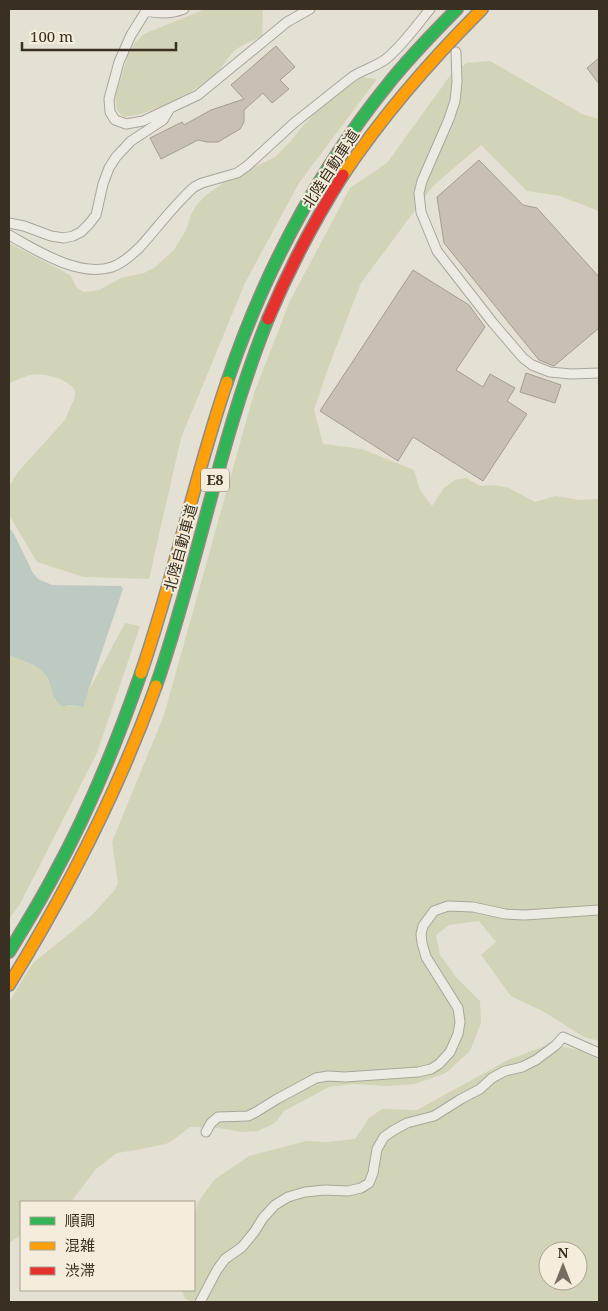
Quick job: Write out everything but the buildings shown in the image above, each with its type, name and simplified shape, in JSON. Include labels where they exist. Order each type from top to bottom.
[{"type":"highway","name":"北陸自動車道","points":[[9,952],[44,894],[72,840],[99,783],[123,724],[143,669],[228,377],[274,265],[324,172],[365,113],[439,26],[457,9]]},
{"type":"highway","name":"北陸自動車道","points":[[9,985],[59,904],[89,847],[141,728],[178,613],[245,380],[289,273],[315,222],[345,172],[380,124],[416,78],[482,9]]},
{"type":"street","points":[[184,9],[158,14],[145,10],[130,35],[119,62],[109,98],[110,112],[115,120],[126,124],[142,121],[198,95],[287,22],[310,9]]},
{"type":"street","points":[[9,235],[58,260],[75,266],[95,269],[110,268],[118,264],[139,247],[194,187],[237,173],[247,166],[294,123],[352,77],[360,71],[386,59],[430,9]]},
{"type":"street","points":[[456,52],[457,82],[454,101],[449,119],[422,181],[419,194],[422,212],[437,252],[493,323],[523,358],[532,365],[550,372],[571,374],[599,373]]},
{"type":"street","points":[[9,223],[64,238],[81,232],[96,215],[103,184],[109,168],[116,157],[131,141],[163,120],[169,109]]},
{"type":"street","points":[[206,1132],[211,1123],[218,1117],[248,1116],[316,1078],[411,1073],[431,1069],[439,1064],[450,1052],[458,1034],[460,1022],[458,1008],[426,957],[422,943],[423,926],[434,911],[448,906],[525,915],[599,910]]},
{"type":"street","points":[[200,1302],[217,1270],[225,1260],[242,1247],[275,1204],[288,1197],[305,1192],[325,1190],[348,1191],[361,1188],[369,1183],[373,1173],[377,1149],[384,1138],[394,1130],[407,1123],[434,1116],[480,1089],[492,1078],[505,1071],[522,1067],[536,1060],[556,1045],[563,1037],[599,1053]]},
{"type":"green space","points":[[205,9],[263,9],[262,36],[241,46],[208,81],[185,95],[146,112],[123,117],[117,110],[115,96],[128,56],[134,44],[144,34]]},
{"type":"green space","points":[[490,61],[582,114],[599,119],[599,211],[560,196],[527,191],[481,145],[433,186],[361,283],[314,410],[323,444],[362,449],[414,470],[420,490],[432,506],[444,488],[455,480],[466,478],[480,486],[495,485],[509,488],[535,502],[556,496],[580,500],[599,499],[599,1041],[584,1037],[546,1013],[511,996],[481,955],[496,942],[479,921],[449,925],[436,935],[440,955],[456,977],[480,1001],[481,1023],[470,1051],[446,1073],[415,1084],[387,1086],[353,1084],[329,1087],[284,1111],[275,1123],[258,1131],[242,1132],[219,1128],[190,1127],[169,1143],[117,1153],[96,1169],[72,1201],[20,1201],[20,1236],[9,1243],[9,1002],[33,963],[91,916],[115,890],[118,883],[112,842],[164,715],[254,393],[290,301],[350,188],[387,163],[452,73],[467,63]]},
{"type":"green space","points":[[362,77],[377,79],[299,183],[245,283],[181,438],[149,579],[84,577],[37,562],[9,515],[9,487],[17,473],[65,420],[75,397],[75,390],[61,379],[43,375],[28,376],[9,383],[9,244],[70,275],[77,288],[84,292],[99,290],[121,278],[144,273],[154,268],[174,250],[186,230],[195,207],[205,196],[226,181],[275,157],[321,106]]},
{"type":"green space","points":[[125,623],[140,626],[97,753],[20,904],[9,919],[9,655],[40,669],[50,683],[55,700],[71,706],[82,707]]},
{"type":"green space","points":[[550,1044],[579,1050],[599,1060],[599,1302],[192,1302],[185,1299],[182,1291],[195,1291],[195,1212],[198,1202],[214,1180],[249,1156],[306,1141],[326,1142],[355,1139],[369,1118],[382,1109],[417,1110],[508,1060]]},
{"type":"shaded area","points":[[9,527],[38,579],[52,585],[121,586],[123,589],[83,707],[67,705],[64,707],[54,698],[49,681],[40,669],[9,655]]},
{"type":"traffic: fast","points":[[227,382],[258,301],[276,261],[318,185],[366,112],[393,78],[457,9]]},
{"type":"traffic: fast","points":[[156,686],[171,640],[236,410],[268,319]]},
{"type":"traffic: fast","points":[[9,952],[44,893],[80,824],[112,750],[141,673]]},
{"type":"traffic: slow","points":[[343,175],[374,131],[408,89],[482,9]]},
{"type":"traffic: slow","points":[[141,673],[164,601],[204,455],[227,382]]},
{"type":"traffic: slow","points":[[9,985],[52,913],[90,839],[125,764],[156,686]]},
{"type":"traffic: jam","points":[[268,319],[302,246],[343,175]]}]
